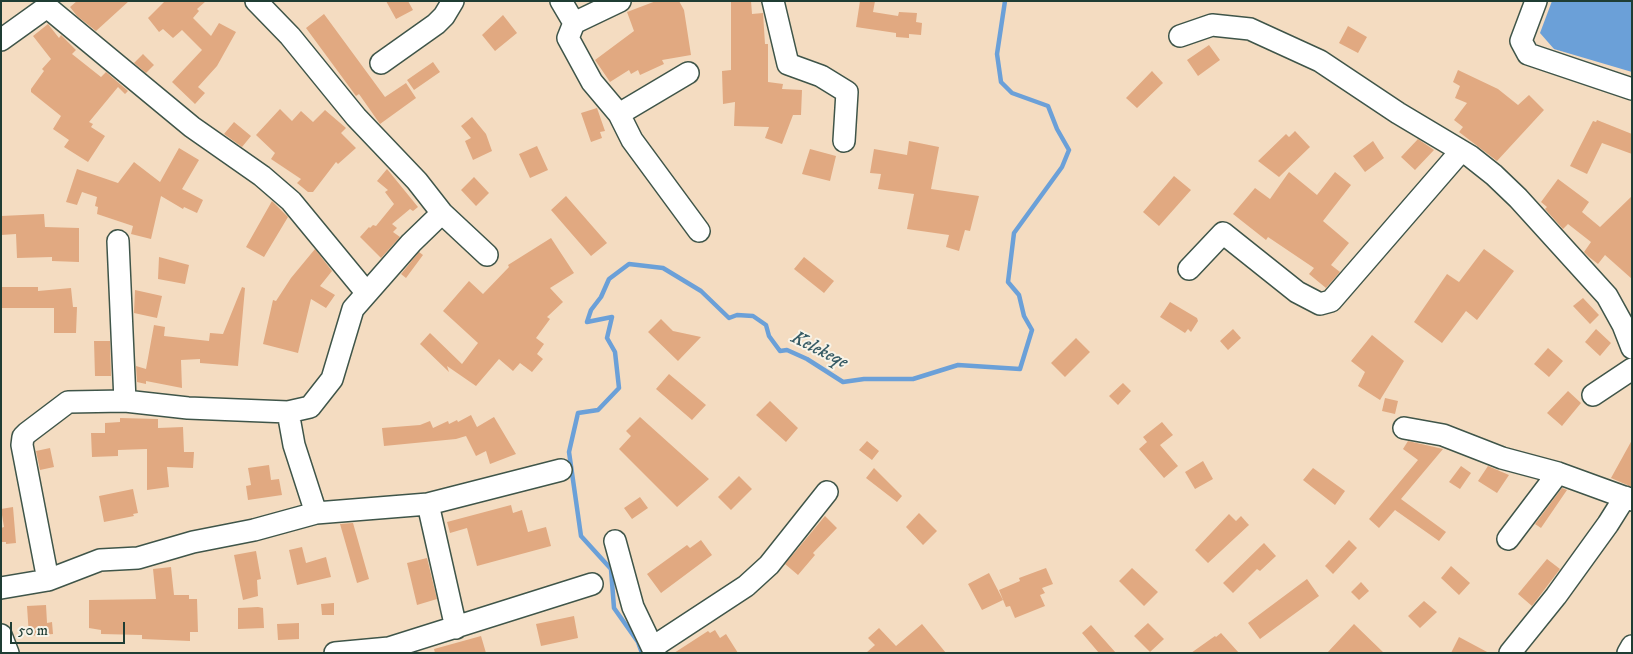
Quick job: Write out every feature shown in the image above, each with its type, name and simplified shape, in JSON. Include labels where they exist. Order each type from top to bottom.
[{"type":"street","points":[[256,1],[290,36],[356,117],[417,182],[442,213],[487,255]]},
{"type":"street","points":[[382,63],[436,24],[444,16],[453,1]]},
{"type":"street","points":[[561,1],[574,23]]},
{"type":"street","points":[[620,1],[574,23],[568,38],[592,82],[619,114],[632,140],[699,231]]},
{"type":"street","points":[[773,1],[788,64],[821,76],[847,92],[844,141]]},
{"type":"street","points":[[1536,1],[1521,41],[1528,54],[1632,89]]},
{"type":"street","points":[[1,40],[47,8],[192,127],[262,176],[290,201],[366,292]]},
{"type":"street","points":[[1180,36],[1212,25],[1250,29],[1320,61],[1398,113],[1461,151],[1494,175],[1578,262],[1607,296],[1624,325],[1632,348]]},
{"type":"street","points":[[619,114],[688,73]]},
{"type":"street","points":[[1189,269],[1223,233],[1297,292],[1320,304],[1331,301],[1461,151]]},
{"type":"street","points":[[48,580],[22,445],[24,437],[68,402],[125,401],[188,408],[288,412],[310,407],[332,379],[353,309],[411,243],[442,213]]},
{"type":"street","points":[[118,241],[125,401]]},
{"type":"street","points":[[1593,395],[1632,369]]},
{"type":"street","points":[[288,412],[294,445],[316,513]]},
{"type":"street","points":[[1404,428],[1443,435],[1502,458],[1558,473],[1628,499],[1556,596],[1510,653]]},
{"type":"street","points":[[1,588],[48,580],[100,560],[138,558],[193,542],[254,530],[316,513],[428,504],[561,470]]},
{"type":"street","points":[[1508,540],[1558,473]]},
{"type":"street","points":[[615,541],[633,607],[654,650],[746,586],[769,565],[827,492]]},
{"type":"street","points":[[428,504],[456,628]]},
{"type":"street","points":[[335,653],[389,648],[592,584]]},
{"type":"street","points":[[1,635],[8,653]]},
{"type":"street","points":[[1628,653],[1632,646]]},
{"type":"water","points":[[1552,1],[1632,1],[1632,72],[1554,49],[1540,33]]},
{"type":"building","points":[[77,1],[129,1],[96,31],[77,16],[70,7]]},
{"type":"building","points":[[165,1],[206,1],[197,9],[199,11],[193,18],[211,36],[219,23],[236,32],[217,66],[198,87],[205,93],[195,104],[172,82],[202,50],[182,30],[173,38],[163,29],[159,32],[148,18]]},
{"type":"building","points":[[386,1],[408,1],[413,10],[396,19]]},
{"type":"building","points":[[656,1],[679,1],[684,10],[691,55],[662,60],[664,64],[640,75],[638,70],[631,74],[629,70],[610,82],[595,60],[634,31],[627,12]]},
{"type":"building","points":[[731,1],[751,1],[752,14],[763,13],[765,44],[768,44],[768,82],[783,84],[782,89],[802,90],[801,115],[793,115],[782,144],[765,138],[769,127],[734,126],[735,102],[723,104],[722,71],[731,70]]},
{"type":"building","points":[[860,1],[875,1],[873,12],[898,16],[899,12],[917,13],[916,22],[922,23],[921,35],[909,34],[909,38],[896,37],[896,33],[856,27]]},
{"type":"building","points":[[324,14],[385,97],[406,83],[416,98],[380,124],[359,94],[356,96],[306,28]]},
{"type":"building","points":[[503,15],[517,33],[495,51],[482,35]]},
{"type":"building","points":[[48,24],[59,38],[61,35],[76,50],[72,54],[101,77],[106,72],[128,91],[125,94],[118,87],[89,122],[93,124],[91,127],[105,136],[88,162],[64,147],[69,140],[53,129],[61,116],[31,92],[31,89],[44,71],[42,69],[51,59],[33,36]]},
{"type":"building","points":[[1348,26],[1367,37],[1358,53],[1339,43]]},
{"type":"building","points":[[1209,45],[1220,60],[1198,76],[1187,60]]},
{"type":"building","points":[[143,54],[154,65],[146,73],[134,63]]},
{"type":"building","points":[[433,62],[440,72],[414,90],[407,80]]},
{"type":"building","points":[[1458,70],[1498,89],[1518,105],[1529,95],[1544,110],[1497,161],[1459,132],[1463,127],[1454,120],[1467,103],[1455,98],[1460,86],[1453,82]]},
{"type":"building","points":[[1152,71],[1163,83],[1137,108],[1126,98]]},
{"type":"building","points":[[597,108],[605,131],[600,132],[602,138],[591,142],[581,113]]},
{"type":"building","points":[[280,109],[292,121],[301,111],[313,122],[325,110],[346,128],[341,133],[356,148],[338,164],[336,162],[313,192],[308,192],[297,183],[301,179],[271,159],[275,153],[256,135]]},
{"type":"building","points":[[472,117],[486,134],[492,151],[473,160],[465,141],[471,138],[461,126]]},
{"type":"building","points":[[1597,120],[1632,134],[1632,154],[1602,143],[1587,174],[1570,166],[1593,121],[1596,122]]},
{"type":"building","points":[[234,122],[251,136],[242,147],[224,134]]},
{"type":"building","points":[[1295,131],[1310,147],[1279,177],[1258,161],[1286,134],[1289,137]]},
{"type":"building","points":[[1418,139],[1434,150],[1415,170],[1401,157]]},
{"type":"building","points":[[909,141],[939,147],[931,189],[979,196],[970,231],[965,230],[959,251],[946,247],[949,235],[907,229],[914,194],[878,189],[881,174],[870,173],[874,149],[907,155]]},
{"type":"building","points":[[1373,141],[1384,158],[1365,172],[1353,156]]},
{"type":"building","points":[[537,146],[548,170],[530,178],[519,154]]},
{"type":"building","points":[[179,148],[199,160],[182,189],[203,200],[197,213],[184,207],[183,209],[161,196],[151,239],[131,234],[133,226],[97,214],[98,207],[95,206],[97,197],[82,192],[77,205],[66,202],[77,169],[118,183],[134,162],[160,182]]},
{"type":"building","points":[[810,149],[836,156],[830,181],[802,174]]},
{"type":"building","points":[[387,169],[418,207],[413,211],[410,209],[392,224],[397,228],[393,232],[400,237],[381,258],[360,237],[369,227],[376,226],[394,204],[385,192],[388,190],[377,181]]},
{"type":"building","points":[[1289,172],[1317,195],[1335,172],[1351,185],[1323,221],[1349,243],[1331,265],[1340,272],[1326,288],[1309,274],[1314,268],[1268,237],[1266,240],[1233,214],[1255,188],[1270,199]]},
{"type":"building","points":[[1174,176],[1191,190],[1159,226],[1143,212]]},
{"type":"building","points":[[474,177],[489,193],[476,206],[461,190]]},
{"type":"building","points":[[1558,179],[1589,202],[1582,212],[1600,227],[1632,196],[1632,279],[1605,255],[1598,264],[1589,257],[1584,252],[1591,242],[1568,224],[1563,229],[1545,209],[1547,207],[1541,202]]},
{"type":"building","points":[[566,196],[607,243],[591,256],[551,210]]},
{"type":"building","points":[[272,201],[288,217],[264,257],[246,247]]},
{"type":"building","points":[[44,214],[45,227],[79,228],[79,262],[52,261],[52,257],[17,258],[16,234],[1,235],[1,216]]},
{"type":"building","points":[[551,238],[574,273],[550,288],[563,302],[547,317],[550,319],[536,338],[544,344],[537,354],[543,359],[532,372],[520,363],[513,371],[499,359],[476,386],[447,366],[449,372],[420,344],[430,333],[462,364],[478,343],[443,311],[469,281],[483,294],[509,267],[508,265]]},
{"type":"building","points":[[315,249],[332,271],[320,286],[335,295],[326,308],[311,299],[298,353],[263,344],[273,300],[276,301],[291,278]]},
{"type":"building","points":[[1484,249],[1514,271],[1477,320],[1466,311],[1442,343],[1414,322],[1447,274],[1459,282]]},
{"type":"building","points":[[419,252],[423,255],[406,278],[401,274]]},
{"type":"building","points":[[159,257],[189,265],[185,284],[158,279]]},
{"type":"building","points":[[804,257],[834,281],[824,293],[794,269]]},
{"type":"building","points":[[1,287],[38,287],[38,291],[71,288],[73,307],[77,307],[76,333],[54,333],[54,308],[1,308]]},
{"type":"building","points":[[242,287],[245,288],[238,366],[200,363],[200,359],[181,360],[182,388],[146,381],[146,384],[137,382],[136,366],[146,369],[154,325],[165,327],[164,336],[209,341],[210,333],[223,334]]},
{"type":"building","points":[[135,290],[162,296],[157,318],[134,313]]},
{"type":"building","points":[[1583,298],[1599,315],[1590,324],[1573,306]]},
{"type":"building","points":[[1170,302],[1197,318],[1198,321],[1191,332],[1188,329],[1185,333],[1160,317]]},
{"type":"building","points":[[661,319],[673,331],[701,337],[678,361],[648,332]]},
{"type":"building","points":[[1233,329],[1241,338],[1228,350],[1220,341]]},
{"type":"building","points":[[1596,329],[1611,343],[1600,356],[1585,342]]},
{"type":"building","points":[[1372,335],[1404,361],[1380,400],[1358,386],[1365,372],[1351,361]]},
{"type":"building","points":[[1076,338],[1090,352],[1065,377],[1051,363]]},
{"type":"building","points":[[94,341],[110,341],[111,376],[95,376]]},
{"type":"building","points":[[1548,348],[1563,361],[1549,377],[1534,364]]},
{"type":"building","points":[[669,374],[706,405],[692,420],[656,389]]},
{"type":"building","points":[[1123,383],[1131,391],[1118,405],[1109,396]]},
{"type":"building","points":[[1568,391],[1581,403],[1562,426],[1547,413]]},
{"type":"building","points":[[1385,398],[1398,401],[1395,414],[1382,411]]},
{"type":"building","points":[[770,401],[798,428],[786,442],[756,415]]},
{"type":"building","points":[[471,415],[477,427],[494,417],[516,454],[490,464],[486,451],[476,456],[466,436],[456,439],[384,446],[382,428],[420,425],[430,421],[433,428],[448,421],[449,424],[457,420],[458,422]]},
{"type":"building","points":[[640,417],[709,479],[677,507],[619,449],[631,436],[626,431]]},
{"type":"building","points":[[120,418],[158,419],[158,428],[183,427],[184,452],[194,452],[193,468],[167,467],[169,487],[147,490],[147,449],[118,450],[118,456],[92,457],[91,433],[105,433],[105,423],[120,422]]},
{"type":"building","points":[[1162,422],[1173,435],[1160,445],[1178,466],[1164,478],[1139,449],[1147,442],[1143,437]]},
{"type":"building","points":[[1632,440],[1632,487],[1611,478]]},
{"type":"building","points":[[867,441],[879,451],[872,460],[859,450]]},
{"type":"building","points":[[1408,441],[1443,449],[1401,499],[1446,532],[1439,541],[1395,510],[1379,528],[1369,519],[1418,460],[1403,449]]},
{"type":"building","points":[[50,448],[54,467],[40,470],[36,451]]},
{"type":"building","points":[[1203,461],[1213,479],[1195,489],[1185,472]]},
{"type":"building","points":[[269,465],[271,480],[279,479],[282,495],[248,500],[246,486],[251,485],[248,468]]},
{"type":"building","points":[[1461,466],[1471,473],[1460,489],[1449,482]]},
{"type":"building","points":[[1488,466],[1509,475],[1497,493],[1478,481]]},
{"type":"building","points":[[874,468],[902,496],[897,502],[866,478]]},
{"type":"building","points":[[1313,468],[1345,491],[1335,505],[1303,480]]},
{"type":"building","points":[[739,476],[752,489],[731,510],[718,497]]},
{"type":"building","points":[[1562,488],[1567,490],[1541,528],[1535,524]]},
{"type":"building","points":[[133,489],[138,513],[133,514],[134,516],[104,522],[99,496]]},
{"type":"building","points":[[640,497],[648,508],[632,519],[624,508]]},
{"type":"building","points":[[511,505],[513,513],[522,510],[528,532],[546,527],[551,546],[477,566],[467,528],[450,533],[447,522]]},
{"type":"building","points":[[13,507],[16,543],[6,544],[6,542],[1,542],[1,528],[4,527],[1,509]]},
{"type":"building","points":[[919,513],[937,531],[923,545],[906,527]]},
{"type":"building","points":[[1229,514],[1236,521],[1241,516],[1249,525],[1208,563],[1195,550]]},
{"type":"building","points":[[825,516],[837,528],[813,553],[815,555],[798,575],[785,564]]},
{"type":"building","points":[[353,523],[369,579],[357,583],[340,524]]},
{"type":"building","points":[[701,540],[712,555],[661,593],[647,574],[687,545],[690,548]]},
{"type":"building","points":[[1349,540],[1357,548],[1333,574],[1325,566]]},
{"type":"building","points":[[1264,543],[1276,556],[1260,571],[1257,569],[1233,593],[1223,583]]},
{"type":"building","points":[[302,547],[306,563],[326,557],[331,577],[297,585],[289,550]]},
{"type":"building","points":[[256,551],[261,579],[257,580],[258,596],[243,600],[234,555]]},
{"type":"building","points":[[427,558],[437,599],[417,605],[407,563]]},
{"type":"building","points":[[1547,559],[1560,569],[1532,606],[1518,594]]},
{"type":"building","points":[[1451,566],[1470,583],[1459,595],[1441,578]]},
{"type":"building","points":[[171,567],[174,595],[189,595],[189,599],[197,599],[198,632],[190,632],[190,641],[142,639],[142,635],[101,634],[101,630],[89,628],[89,600],[156,599],[153,569]]},
{"type":"building","points":[[1046,568],[1053,584],[1042,588],[1045,593],[1040,595],[1045,606],[1015,618],[1010,606],[1006,607],[999,590],[1020,581],[1019,578]]},
{"type":"building","points":[[1132,568],[1158,592],[1144,606],[1119,581]]},
{"type":"building","points":[[989,573],[1003,600],[982,610],[968,584]]},
{"type":"building","points":[[1307,579],[1319,596],[1260,639],[1248,623]]},
{"type":"building","points":[[1361,582],[1369,591],[1359,600],[1351,592]]},
{"type":"building","points":[[1424,601],[1437,612],[1420,628],[1408,616]]},
{"type":"building","points":[[334,603],[334,615],[322,615],[321,604]]},
{"type":"building","points":[[46,605],[47,623],[52,622],[53,634],[29,636],[27,606]]},
{"type":"building","points":[[238,608],[263,608],[264,628],[238,629]]},
{"type":"building","points":[[574,616],[578,638],[541,646],[536,624]]},
{"type":"building","points":[[299,623],[299,639],[278,640],[277,624]]},
{"type":"building","points":[[1148,623],[1164,639],[1150,652],[1134,636]]},
{"type":"building","points":[[922,624],[946,653],[866,653],[875,645],[868,638],[879,628],[896,646]]},
{"type":"building","points":[[1354,624],[1384,653],[1327,653]]},
{"type":"building","points":[[1091,625],[1116,653],[1099,653],[1082,633]]},
{"type":"building","points":[[715,630],[720,638],[726,634],[738,653],[674,653],[708,631],[710,633]]},
{"type":"building","points":[[1221,633],[1239,653],[1191,653],[1215,636]]},
{"type":"building","points":[[481,636],[486,653],[435,653],[434,649]]},
{"type":"building","points":[[1459,637],[1489,653],[1451,653]]},
{"type":"waterway","name":"Kelekeqe","points":[[642,653],[638,642],[614,608],[611,569],[581,536],[569,452],[578,413],[598,410],[619,388],[615,352],[607,338],[612,317],[587,322],[591,310],[601,297],[609,279],[629,264],[663,268],[701,291],[729,318],[737,315],[753,316],[766,325],[769,336],[780,351],[787,350],[807,359],[843,382],[864,379],[913,379],[958,365],[1020,369],[1032,330],[1024,316],[1019,295],[1008,282],[1014,233],[1062,167],[1069,150],[1057,129],[1048,106],[1012,93],[1001,82],[997,54],[1005,1]]}]
